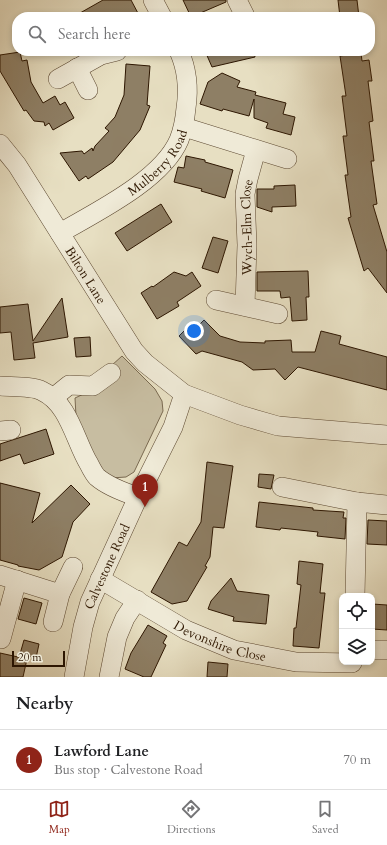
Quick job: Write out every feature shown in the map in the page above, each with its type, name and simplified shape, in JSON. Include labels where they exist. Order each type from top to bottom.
[{"type":"street","points":[[153,0],[159,12]]},
{"type":"street","points":[[58,79],[99,56]]},
{"type":"street","name":"Mulberry Road","points":[[60,233],[106,207],[154,174],[171,154],[184,127],[188,90],[181,56]]},
{"type":"street","points":[[77,68],[88,90]]},
{"type":"street","points":[[184,127],[287,159]]},
{"type":"street","name":"Bilton Lane","points":[[0,144],[18,165],[134,351],[145,363],[184,394],[240,415],[278,426],[387,435]]},
{"type":"street","name":"Wych-Elm Close","points":[[245,306],[245,194],[256,150]]},
{"type":"street","points":[[216,300],[278,314]]},
{"type":"street","points":[[53,398],[69,385],[93,386],[111,373]]},
{"type":"street","points":[[0,386],[42,390],[53,398],[63,409],[82,452],[96,476],[122,491],[138,497]]},
{"type":"street","name":"Calvestone Road","points":[[74,677],[83,627],[90,602],[138,497],[173,427],[184,394]]},
{"type":"street","points":[[282,487],[357,502],[387,505]]},
{"type":"street","points":[[355,593],[357,502]]},
{"type":"street","points":[[53,622],[60,594],[73,567]]},
{"type":"street","points":[[1,639],[8,578],[60,594]]},
{"type":"street","name":"Devonshire Close","points":[[100,579],[186,630],[234,650],[296,662],[352,667]]},
{"type":"street","points":[[109,677],[117,637],[125,618],[137,600]]},
{"type":"street","points":[[375,650],[387,650]]},
{"type":"shaded area","points":[[122,356],[155,389],[162,401],[163,411],[134,472],[126,477],[111,478],[97,466],[76,416],[75,398],[101,386],[111,366]]},
{"type":"building","points":[[103,0],[131,0],[137,12],[82,12]]},
{"type":"building","points":[[183,0],[226,0],[226,2],[203,12],[189,12]]},
{"type":"building","points":[[338,0],[357,0],[358,12],[339,12]]},
{"type":"building","points":[[12,53],[12,56],[21,56],[22,61],[27,60],[31,82],[43,103],[55,96],[60,105],[65,102],[74,118],[53,130],[49,123],[45,126],[44,122],[34,121],[26,110],[24,111],[0,71],[0,55]]},
{"type":"building","points":[[207,56],[255,56],[255,57],[212,67]]},
{"type":"building","points":[[340,56],[361,56],[362,61],[369,60],[372,81],[368,81],[373,121],[369,122],[374,161],[371,161],[377,204],[373,205],[387,252],[387,293],[368,268],[364,271],[348,218],[351,217],[345,175],[348,175],[343,136],[347,136],[342,96],[346,96]]},
{"type":"building","points":[[126,64],[150,66],[147,105],[150,106],[140,130],[113,162],[88,179],[86,176],[79,181],[60,153],[82,151],[84,154],[92,148],[93,151],[95,146],[109,131],[105,128],[115,117],[124,95]]},
{"type":"building","points":[[222,73],[240,81],[237,87],[256,92],[255,95],[286,103],[283,114],[295,117],[291,135],[266,128],[268,123],[254,118],[254,99],[249,116],[223,109],[222,111],[200,104],[208,82]]},
{"type":"building","points":[[186,156],[205,160],[205,162],[233,170],[225,198],[201,191],[202,189],[174,182],[178,167],[184,168]]},
{"type":"building","points":[[295,185],[296,206],[272,207],[272,212],[257,207],[257,189],[274,189],[274,186]]},
{"type":"building","points":[[161,204],[172,222],[127,251],[115,233]]},
{"type":"building","points":[[213,237],[228,241],[218,273],[202,268]]},
{"type":"building","points":[[308,271],[309,297],[306,297],[307,320],[292,321],[290,297],[281,298],[280,291],[257,291],[257,272]]},
{"type":"building","points":[[174,272],[186,276],[192,272],[201,286],[177,302],[179,306],[157,319],[141,293],[152,286],[153,287]]},
{"type":"building","points":[[62,298],[68,337],[33,343],[35,358],[14,360],[11,332],[0,333],[0,307],[28,304],[33,341]]},
{"type":"building","points":[[204,320],[220,336],[240,342],[265,343],[265,341],[291,340],[292,352],[315,352],[321,331],[341,336],[339,344],[387,357],[387,390],[298,367],[285,380],[275,369],[253,370],[242,362],[202,351],[196,354],[179,336],[193,322],[197,327]]},
{"type":"building","points":[[90,337],[91,356],[76,357],[74,338]]},
{"type":"building","points":[[46,429],[54,454],[24,464],[20,454],[0,461],[0,444]]},
{"type":"building","points":[[207,462],[233,466],[224,528],[213,527],[210,557],[205,566],[207,567],[187,601],[172,604],[151,592],[179,542],[187,546],[201,522]]},
{"type":"building","points":[[259,474],[274,475],[271,489],[258,487]]},
{"type":"building","points":[[0,483],[40,493],[32,523],[71,485],[90,504],[73,522],[62,557],[39,570],[18,566],[0,560]]},
{"type":"building","points":[[259,502],[313,508],[313,510],[344,512],[343,518],[346,518],[345,539],[317,536],[318,532],[256,527]]},
{"type":"building","points":[[368,520],[387,521],[387,545],[367,544]]},
{"type":"building","points":[[299,561],[323,564],[320,593],[325,593],[319,648],[293,646],[294,628],[296,628],[301,585],[297,584]]},
{"type":"building","points":[[231,578],[237,591],[269,595],[266,624],[233,621],[234,617],[208,609],[211,601]]},
{"type":"building","points":[[24,598],[42,603],[36,624],[18,619]]},
{"type":"building","points":[[375,604],[387,605],[387,630],[375,629]]},
{"type":"building","points":[[148,625],[167,636],[163,643],[166,645],[151,677],[144,677],[125,669],[131,653]]},
{"type":"building","points":[[24,640],[39,644],[36,658],[20,654]]},
{"type":"building","points":[[0,653],[27,659],[23,677],[0,677]]},
{"type":"building","points":[[208,662],[228,664],[227,677],[207,677]]},
{"type":"place","name":"Lawford Lane","points":[[145,507]]}]
